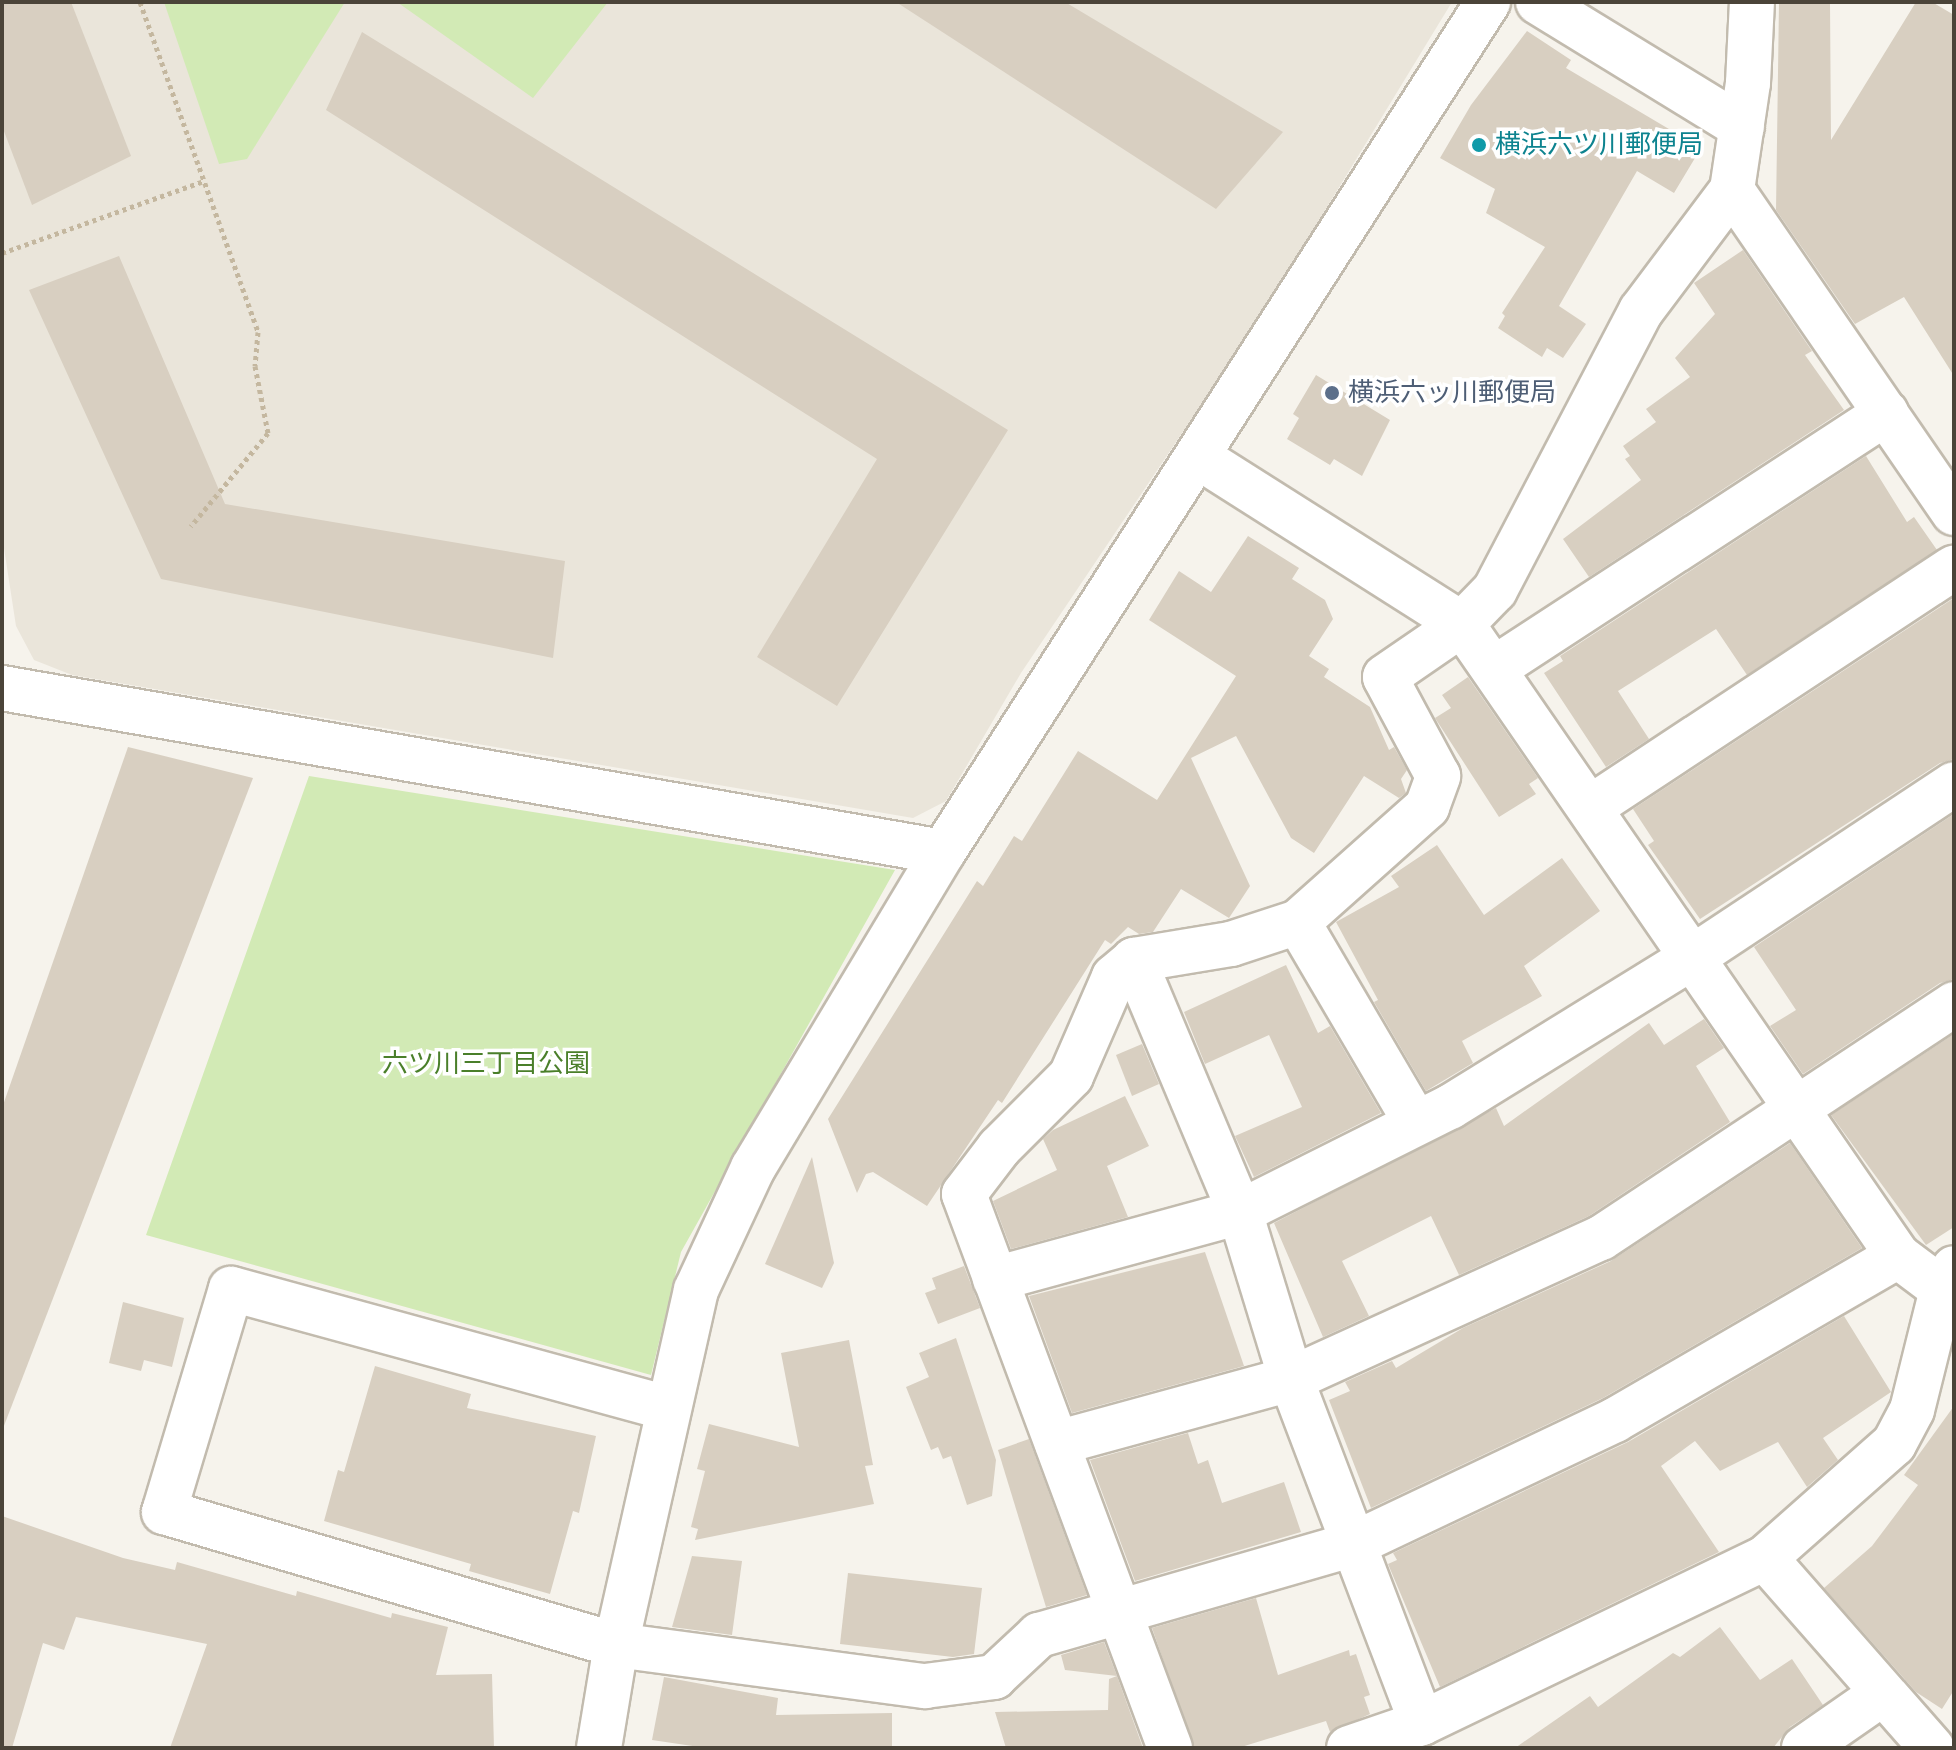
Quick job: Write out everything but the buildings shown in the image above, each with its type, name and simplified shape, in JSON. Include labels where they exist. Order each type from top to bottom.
[{"type":"street","points":[[599,1748],[616,1645],[696,1290],[753,1168],[943,852],[1200,458],[1488,2]]},
{"type":"street","points":[[1538,2],[1742,127]]},
{"type":"street","points":[[1170,1748],[964,1194],[999,1148],[1071,1076],[1114,977],[1134,960],[1231,944],[1298,922],[1427,807],[1438,776],[1385,677],[1462,624],[1495,590],[1641,311],[1732,190],[1742,127],[1752,2]]},
{"type":"street","points":[[1732,190],[1952,505]]},
{"type":"street","points":[[1495,668],[1886,413]]},
{"type":"street","points":[[1200,458],[1462,624],[1898,1256],[1950,1285],[1912,1410],[1894,1444],[1765,1558],[1422,1723],[1349,1748]]},
{"type":"street","points":[[1591,807],[1954,568]]},
{"type":"street","points":[[2,688],[943,852]]},
{"type":"street","points":[[995,1279],[1240,1212],[1416,1123],[1693,957],[1954,784]]},
{"type":"street","points":[[1298,922],[1416,1123]]},
{"type":"street","points":[[1134,960],[1240,1212],[1291,1379],[1422,1723]]},
{"type":"street","points":[[1057,1443],[1291,1379],[1601,1238],[1954,1004]]},
{"type":"street","points":[[667,1408],[231,1289],[164,1512],[616,1645],[925,1686],[994,1677],[1039,1635],[1116,1609],[1354,1544],[1615,1420],[1898,1256]]},
{"type":"street","points":[[1765,1558],[1932,1748]]},
{"type":"street","points":[[1804,1748],[1883,1693]]},
{"type":"street","points":[[1940,1748],[1954,1727]]},
{"type":"path","points":[[140,2],[258,332],[255,366],[268,433],[191,526]]},
{"type":"path","points":[[2,253],[204,181]]},
{"type":"shaded area","points":[[2,2],[1452,2],[1260,317],[1021,673],[946,801],[913,818],[72,675],[34,660],[16,626],[2,535]]},
{"type":"green space","points":[[164,2],[345,2],[247,159],[219,164]]},
{"type":"green space","points":[[397,2],[608,2],[533,98]]},
{"type":"green space","name":"六ツ川三丁目公園","points":[[309,776],[895,870],[681,1252],[651,1375],[146,1235]]},
{"type":"place","name":"横浜六ツ川郵便局","points":[[1479,145]]},
{"type":"place","name":"横浜六ッ川郵便局","points":[[1332,393]]}]
